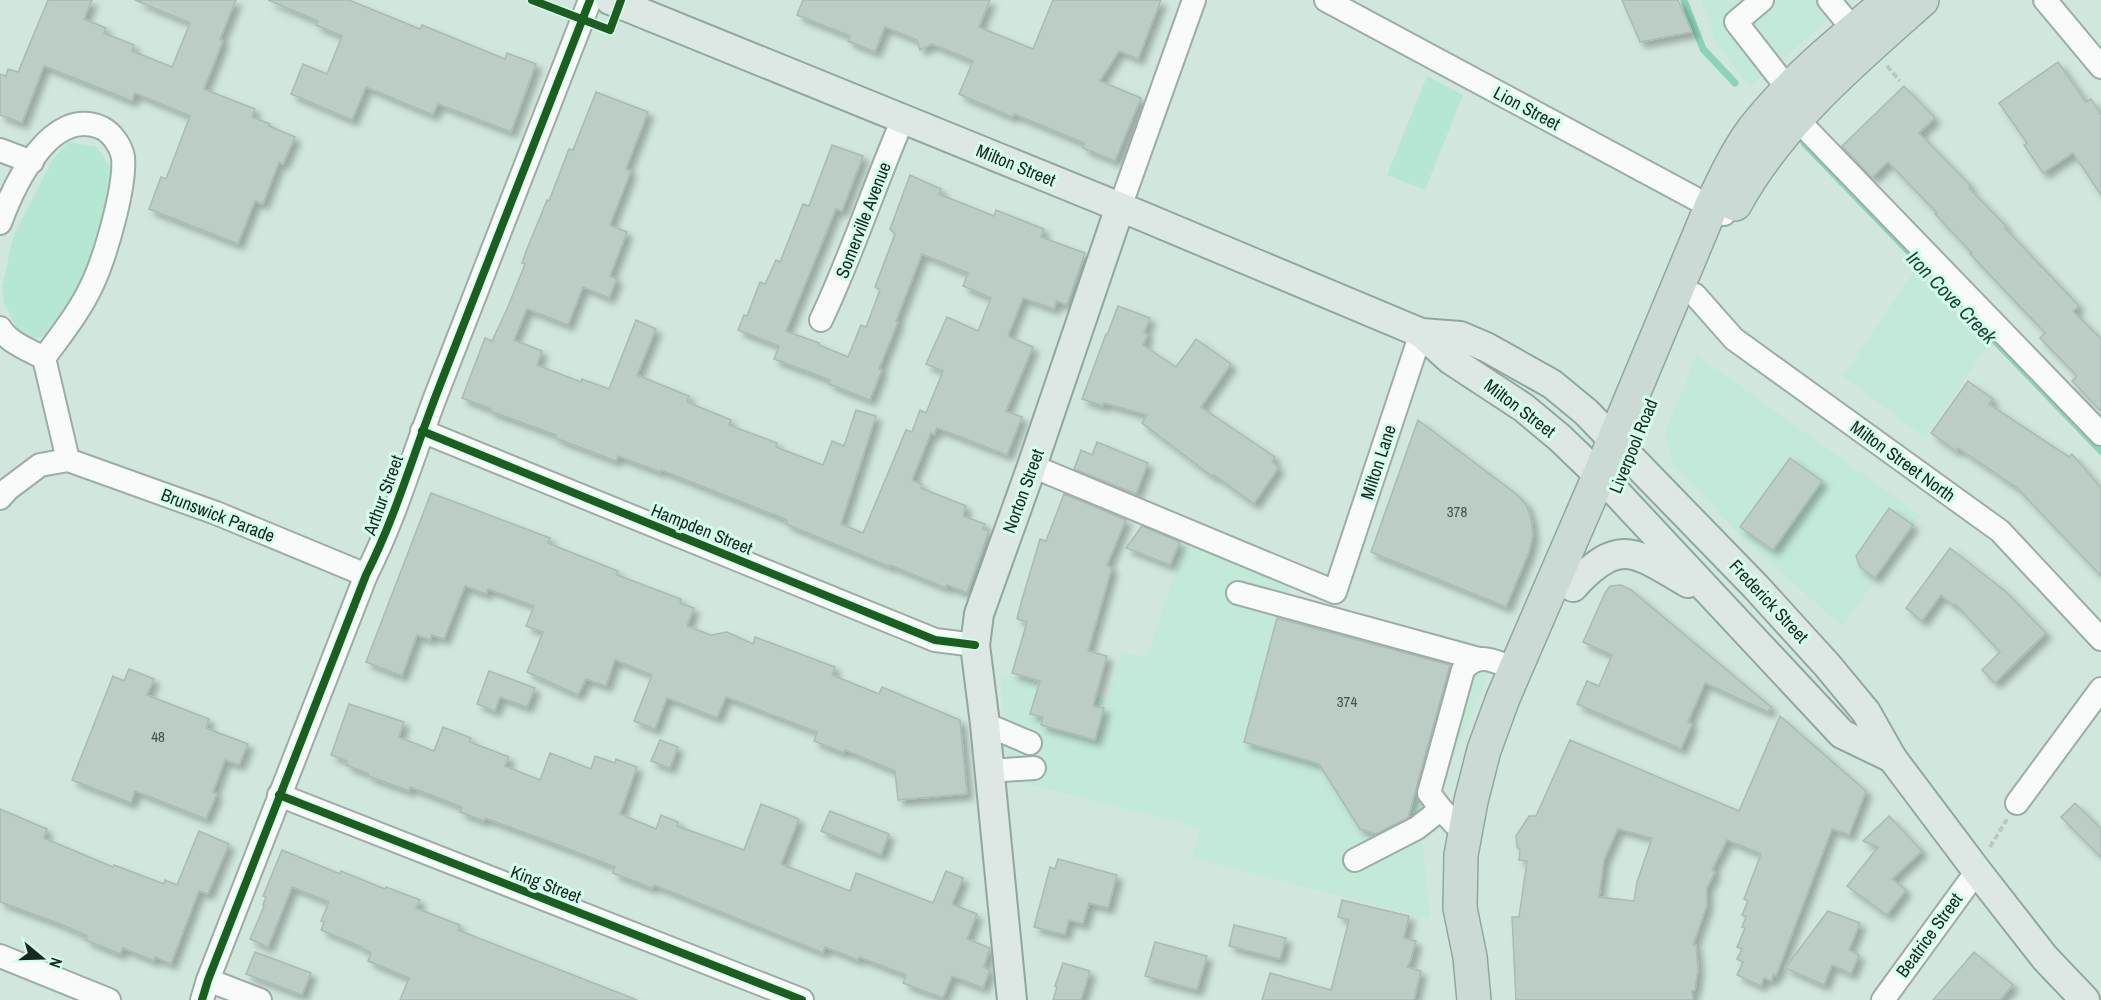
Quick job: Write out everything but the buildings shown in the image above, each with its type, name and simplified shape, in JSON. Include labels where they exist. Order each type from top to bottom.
[{"type":"highway","name":"Liverpool Road","points":[[1869,47],[1890,0]]},
{"type":"highway","name":"Liverpool Road","points":[[1621,448],[1695,295],[1737,156],[1752,131],[1792,105],[1869,47],[1922,0]]},
{"type":"highway","name":"Liverpool Road","points":[[1474,1000],[1470,957],[1460,908],[1461,855],[1484,750],[1515,669],[1606,483],[1719,212]]},
{"type":"highway","name":"Liverpool Road","points":[[1470,957],[1481,839],[1490,797],[1504,751],[1524,701],[1574,587],[1606,483]]},
{"type":"main road","name":"Milton Street","points":[[608,1],[1120,207],[1421,333],[1460,336],[1516,363],[1551,384],[1578,405],[1621,448]]},
{"type":"main road","name":"Norton Street","points":[[1012,1000],[986,724],[975,645],[979,614],[1120,207]]},
{"type":"main road","name":"Milton Street","points":[[1421,333],[1451,360],[1524,408],[1606,483]]},
{"type":"main road","name":"Frederick Street","points":[[1621,448],[1756,587],[1827,665],[1866,712],[1892,758],[1983,859],[2044,958],[2085,1000]]},
{"type":"main road","name":"Frederick Street","points":[[1606,483],[1842,734],[1892,758]]},
{"type":"main road","points":[[1574,587],[1598,563],[1620,554],[1632,553],[1713,597]]},
{"type":"street","name":"Norton Street","points":[[1120,207],[1194,0]]},
{"type":"street","name":"Lion Street","points":[[1326,0],[1719,212]]},
{"type":"street","points":[[1762,0],[1736,22],[1792,105],[2101,434]]},
{"type":"street","points":[[1828,0],[1869,47]]},
{"type":"street","points":[[2045,0],[2101,67]]},
{"type":"street","name":"Arthur Street","points":[[205,990],[279,795],[366,575],[392,516],[422,431],[608,1]]},
{"type":"street","name":"Somerville Avenue","points":[[820,321],[842,276],[903,119]]},
{"type":"street","points":[[0,223],[17,186],[52,135],[66,127],[92,124],[105,129],[116,141],[123,154],[123,175],[115,214],[92,285],[44,358],[68,460],[40,465],[8,489],[0,498]]},
{"type":"street","points":[[0,150],[32,162]]},
{"type":"street","name":"Milton Street North","points":[[1695,295],[1734,339],[2000,531],[2101,639]]},
{"type":"street","points":[[0,328],[17,345],[44,358]]},
{"type":"street","name":"Milton Lane","points":[[1032,466],[1335,592],[1421,333]]},
{"type":"street","name":"Hampden Street","points":[[422,431],[935,640],[975,645]]},
{"type":"street","name":"Brunswick Parade","points":[[68,460],[216,513],[366,575]]},
{"type":"street","points":[[1238,592],[1479,659]]},
{"type":"street","points":[[1355,860],[1417,828],[1435,801],[1463,670],[1470,661],[1483,658],[1515,669]]},
{"type":"street","points":[[2017,803],[2101,689]]},
{"type":"street","points":[[986,724],[1030,742]]},
{"type":"street","points":[[990,771],[1034,768]]},
{"type":"street","name":"King Street","points":[[279,795],[802,1000]]},
{"type":"street","points":[[1435,801],[1465,835]]},
{"type":"street","name":"Beatrice Street","points":[[1883,1000],[1983,859]]},
{"type":"street","points":[[0,956],[109,1000]]},
{"type":"street","points":[[205,990],[260,1000]]},
{"type":"path","points":[[1869,47],[1900,81]]},
{"type":"path","points":[[1983,859],[2017,803]]},
{"type":"shaded area","points":[[1700,0],[1852,0],[1749,87],[1718,45]]},
{"type":"shaded area","points":[[1427,76],[1463,95],[1425,190],[1387,175]]},
{"type":"shaded area","points":[[68,142],[97,147],[115,174],[108,218],[85,282],[58,326],[41,338],[28,337],[18,330],[4,303],[2,287],[13,237],[53,159]]},
{"type":"shaded area","points":[[1914,272],[1988,345],[1925,438],[1843,376]]},
{"type":"shaded area","points":[[1697,355],[1921,516],[1842,627],[1735,530],[1672,463],[1665,432]]},
{"type":"shaded area","points":[[1187,538],[1293,581],[1286,595],[1497,653],[1422,832],[1430,919],[1192,858],[1200,828],[1007,779],[1001,674],[1108,700],[1122,652],[1147,658]]},
{"type":"waterway","name":"Iron Cove Creek","points":[[1684,0],[1703,49],[1735,83]]},
{"type":"waterway","name":"Iron Cove Creek","points":[[1804,143],[2101,451]]},
{"type":"cycle path","points":[[532,0],[610,30],[621,0]]},
{"type":"cycle path","points":[[202,1000],[366,575],[396,505],[440,385],[590,0]]},
{"type":"cycle path","points":[[422,431],[935,640],[975,645]]},
{"type":"cycle path","points":[[279,795],[802,1000]]}]
